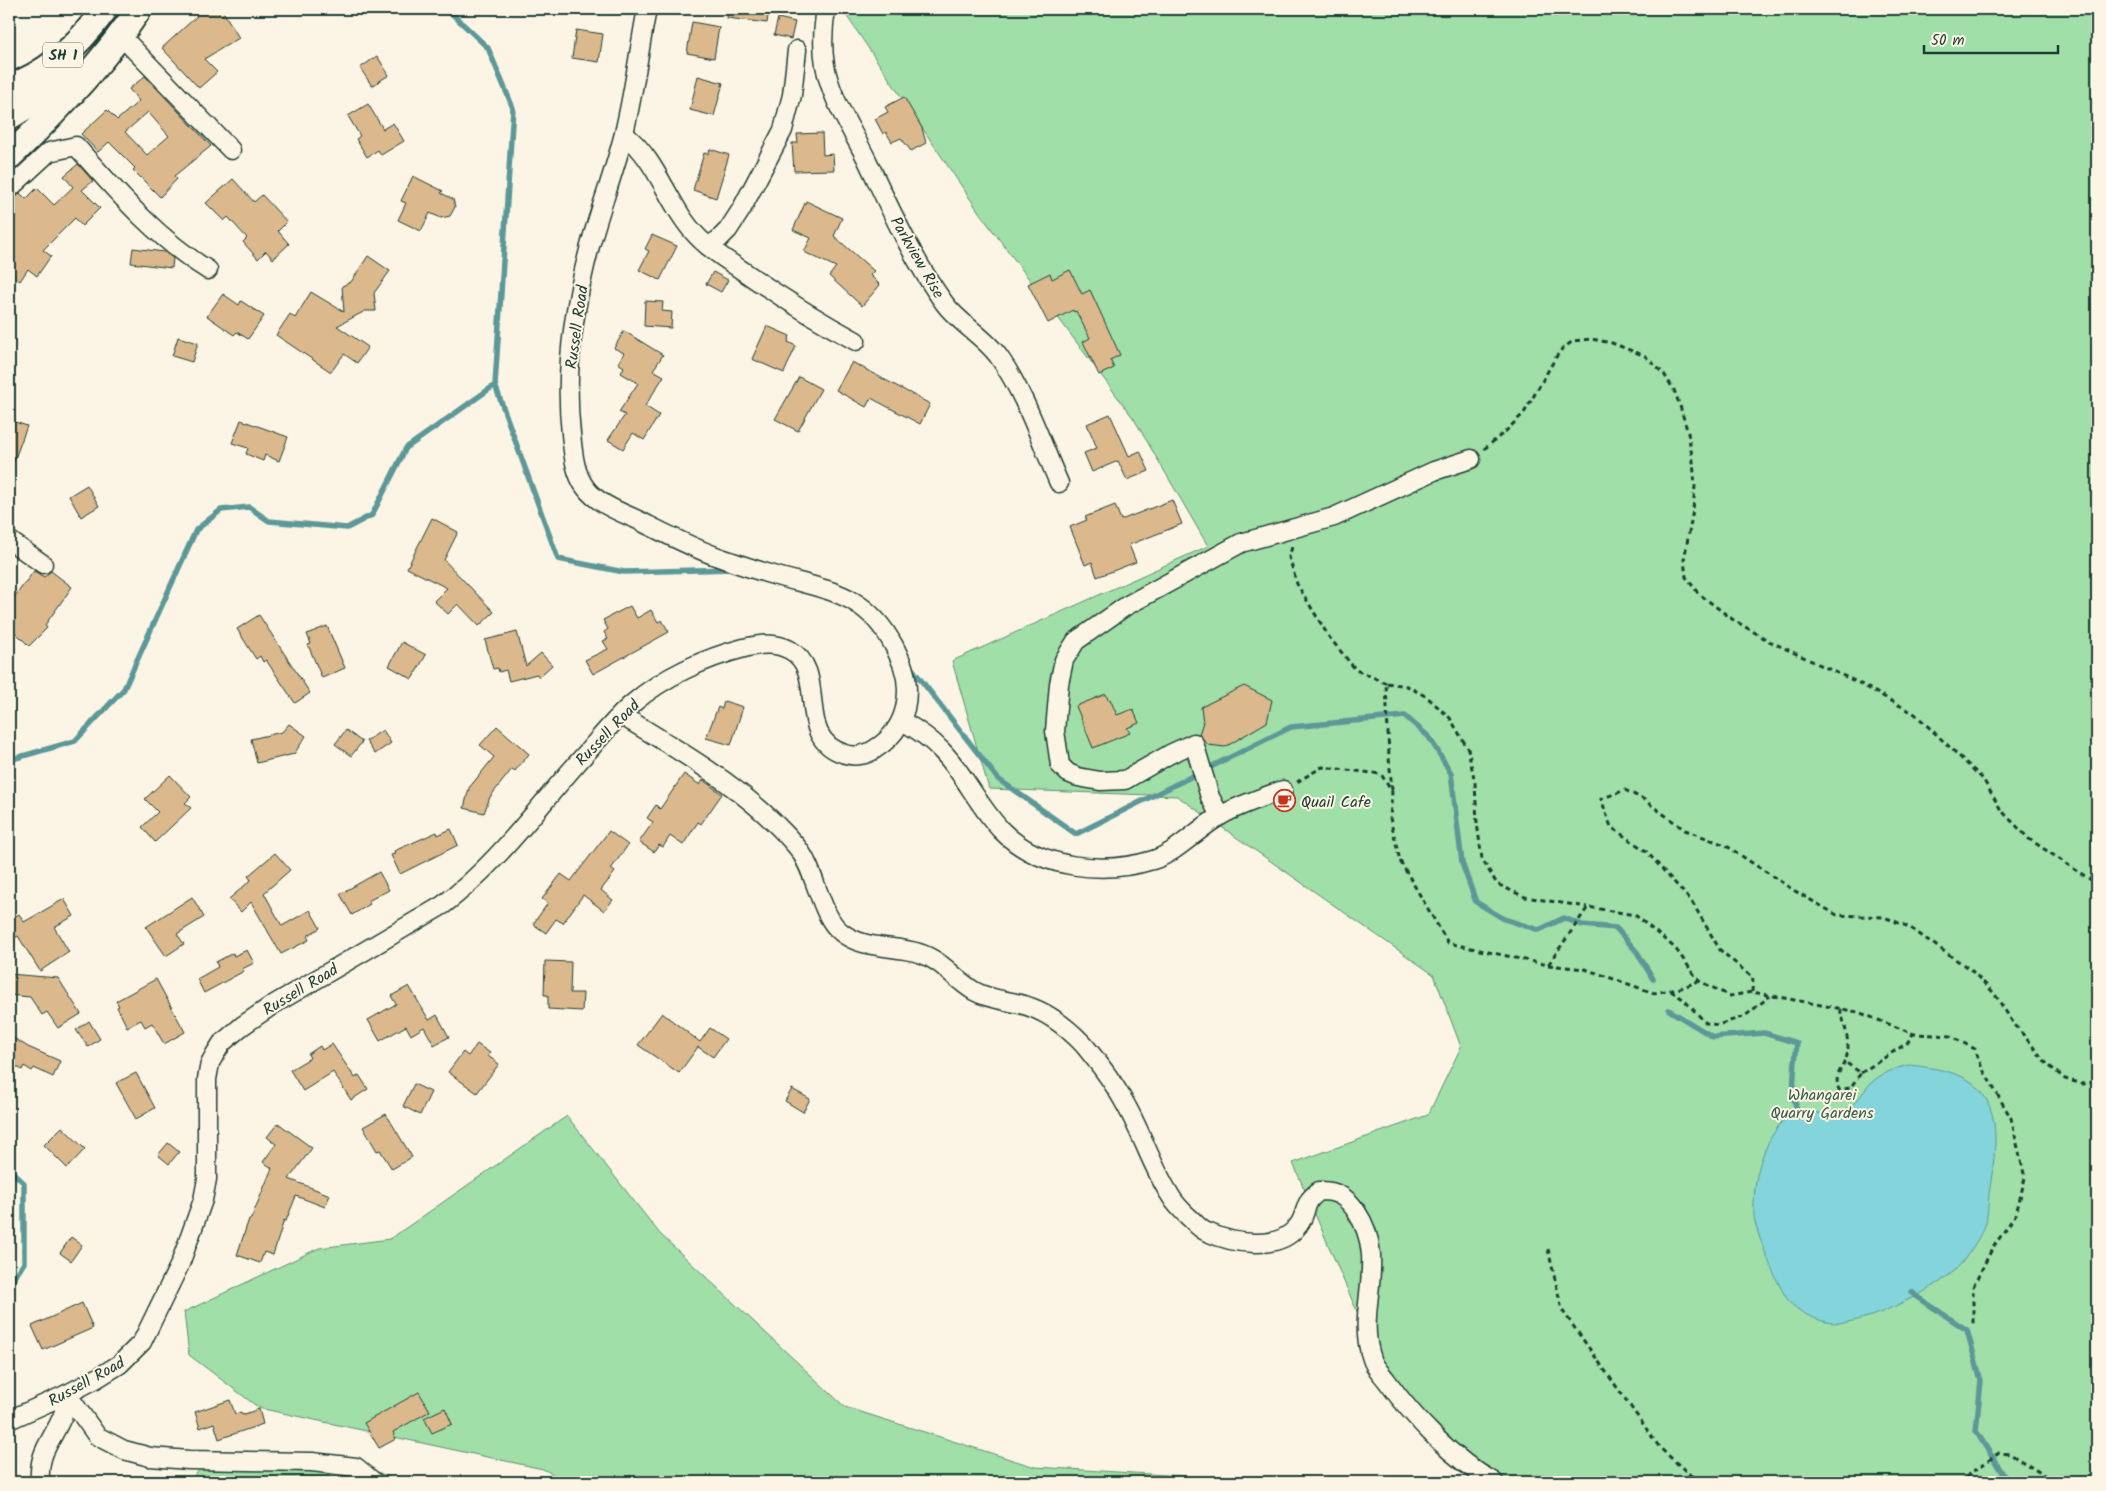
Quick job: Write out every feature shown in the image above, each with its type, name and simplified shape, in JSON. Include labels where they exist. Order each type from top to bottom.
[{"type":"highway","name":"SH 1","points":[[9,87],[43,70],[60,58],[80,39],[105,9]]},
{"type":"highway","name":"SH 1","points":[[9,157],[49,116],[121,36],[139,9]]},
{"type":"highway","name":"SH 1","points":[[9,117],[54,91],[101,58]]},
{"type":"street","name":"Russell Road","points":[[9,1420],[67,1394],[120,1364],[133,1353],[149,1329],[180,1264],[203,1200],[207,1179],[207,1079],[210,1063],[222,1044],[242,1026],[271,1006],[443,905],[465,888],[483,872],[621,714],[651,689],[721,654],[750,647],[776,644],[795,653],[806,667],[811,685],[812,710],[818,733],[833,749],[850,756],[869,754],[890,739],[902,721],[907,693],[905,668],[884,628],[863,606],[840,593],[718,557],[673,538],[600,501],[585,487],[575,465],[569,415],[570,359],[578,301],[589,249],[624,134],[647,9]]},
{"type":"street","name":"Parkview Rise","points":[[826,9],[825,65],[831,88],[844,116],[910,248],[931,284],[946,306],[998,356],[1016,386],[1059,483]]},
{"type":"street","points":[[121,36],[231,150]]},
{"type":"street","points":[[708,246],[718,240],[728,230],[742,210],[784,130],[792,95],[797,50]]},
{"type":"street","points":[[624,134],[634,141],[647,157],[687,224],[708,246],[818,321],[856,341]]},
{"type":"street","points":[[9,189],[49,152],[76,146],[143,220],[193,261],[208,270]]},
{"type":"street","points":[[1220,816],[1210,797],[1194,743],[1170,754],[1125,780],[1100,781],[1068,773],[1060,765],[1055,730],[1058,691],[1064,660],[1076,641],[1126,606],[1241,543],[1334,517],[1434,471],[1471,459]]},
{"type":"street","points":[[9,540],[43,564]]},
{"type":"street","points":[[621,714],[712,772],[742,793],[770,818],[799,850],[813,873],[831,920],[840,932],[858,942],[916,952],[933,958],[976,992],[1044,1012],[1064,1025],[1104,1070],[1124,1101],[1170,1196],[1203,1231],[1226,1240],[1244,1244],[1264,1242],[1281,1238],[1296,1229],[1309,1201],[1319,1191],[1332,1190],[1350,1201],[1364,1222],[1370,1241],[1372,1269],[1367,1336],[1372,1360],[1407,1408],[1439,1440],[1482,1476],[1494,1482]]},
{"type":"street","points":[[902,721],[920,732],[943,751],[1003,833],[1030,853],[1058,862],[1080,866],[1108,867],[1154,859],[1173,849],[1220,816],[1283,790]]},
{"type":"street","points":[[40,1482],[39,1465],[47,1444],[62,1416],[67,1394]]},
{"type":"street","points":[[67,1394],[97,1436],[124,1450],[150,1457],[312,1462],[356,1467],[374,1482]]},
{"type":"path","points":[[1471,459],[1506,431],[1524,413],[1556,357],[1562,349],[1573,341],[1592,339],[1612,342],[1645,356],[1664,374],[1674,390],[1688,433],[1695,486],[1684,560],[1686,577],[1698,593],[1732,619],[1769,641],[1859,683],[1915,714],[1983,779],[2001,810],[2029,839],[2097,884]]},
{"type":"path","points":[[1299,526],[1289,557],[1297,584],[1329,637],[1356,670],[1386,683],[1407,686],[1427,697],[1450,718],[1468,749],[1475,783],[1477,823],[1482,859],[1497,884],[1525,897],[1635,915],[1675,948],[1699,981],[1730,996],[1752,992],[1858,1012],[1914,1034],[1950,1036],[1975,1048],[1982,1068],[2011,1118],[2024,1178],[2016,1214],[1992,1249],[1973,1287],[1973,1327]]},
{"type":"path","points":[[1386,683],[1392,792],[1390,818],[1400,861],[1448,943],[1548,965],[1585,969],[1654,994],[1699,981]]},
{"type":"path","points":[[1283,790],[1322,767],[1381,774],[1392,792]]},
{"type":"path","points":[[1752,992],[1753,978],[1720,950],[1692,902],[1646,851],[1611,827],[1601,799],[1625,790],[1643,798],[1685,830],[1724,845],[1795,891],[1837,915],[1884,917],[1909,927],[1971,970],[1994,993],[2012,1021],[2047,1064],[2065,1079],[2084,1084],[2097,1082]]},
{"type":"path","points":[[1548,965],[1571,929],[1588,907]]},
{"type":"path","points":[[1670,990],[1683,999],[1706,1023],[1718,1025],[1745,1016],[1771,996]]},
{"type":"path","points":[[1840,1009],[1846,1030],[1848,1049],[1845,1062],[1837,1077],[1836,1082],[1839,1090],[1850,1088],[1861,1073],[1907,1043],[1914,1034]]},
{"type":"path","points":[[1845,1062],[1861,1073]]},
{"type":"path","points":[[1548,1249],[1562,1310],[1660,1448],[1698,1482]]},
{"type":"path","points":[[1959,1482],[1999,1453],[2010,1454],[2055,1482]]},
{"type":"green space","name":"Whangarei Quarry Gardens","points":[[842,9],[2097,9],[2097,1482],[1475,1482],[1386,1379],[1293,1163],[1428,1115],[1461,1047],[1434,975],[1177,796],[989,789],[952,661],[1208,546],[1134,419],[981,215]]},
{"type":"green space","points":[[567,1116],[660,1234],[845,1407],[1035,1467],[1281,1482],[567,1482],[543,1469],[259,1408],[189,1355],[184,1312],[319,1248],[390,1239]]},
{"type":"green space","points":[[212,1457],[378,1472],[399,1482],[188,1482]]},
{"type":"water","points":[[1909,1065],[1943,1070],[1960,1076],[1974,1084],[1984,1095],[1994,1121],[1995,1136],[1995,1151],[1985,1226],[1962,1263],[1939,1283],[1923,1292],[1884,1311],[1859,1320],[1834,1323],[1815,1319],[1800,1311],[1784,1294],[1758,1233],[1754,1215],[1756,1181],[1766,1148],[1777,1128],[1785,1119],[1793,1114],[1809,1112],[1825,1114],[1847,1109],[1879,1077],[1894,1069]]},
{"type":"building","points":[[192,9],[217,9],[221,15],[224,13],[239,38],[204,59],[217,72],[199,88],[162,48],[197,16]]},
{"type":"building","points":[[728,9],[769,9],[767,23],[727,18]]},
{"type":"building","points":[[778,18],[795,22],[791,39],[774,35]]},
{"type":"building","points":[[692,22],[719,27],[714,58],[687,53]]},
{"type":"building","points":[[576,30],[603,34],[599,62],[572,58]]},
{"type":"building","points":[[377,56],[389,75],[372,86],[360,68]]},
{"type":"building","points":[[145,76],[211,146],[174,176],[177,179],[160,197],[109,142],[98,152],[81,134],[107,110],[117,120],[139,101],[129,89]],"holes":[[[148,112],[169,136],[147,155],[125,132]]]},
{"type":"building","points":[[698,76],[723,83],[714,116],[690,110]]},
{"type":"building","points":[[904,97],[922,128],[926,143],[911,151],[901,138],[892,142],[886,132],[883,134],[875,119],[888,112],[885,107]]},
{"type":"building","points":[[368,104],[383,129],[393,123],[404,141],[381,155],[378,150],[367,157],[356,139],[360,136],[348,116]]},
{"type":"building","points":[[822,133],[823,155],[833,154],[834,170],[794,171],[792,143],[798,143],[797,134]]},
{"type":"building","points":[[710,149],[729,155],[716,198],[693,190],[704,153],[708,154]]},
{"type":"building","points":[[78,164],[93,181],[82,190],[100,208],[82,226],[75,218],[43,250],[51,256],[37,276],[28,269],[20,281],[9,273],[9,205],[20,193],[26,199],[37,188],[54,205],[73,187],[64,176]]},
{"type":"building","points":[[413,176],[443,191],[441,193],[453,199],[455,207],[450,216],[441,218],[430,213],[421,231],[398,220],[406,203],[401,201]]},
{"type":"building","points":[[233,179],[254,202],[262,195],[287,222],[278,231],[289,244],[273,259],[266,251],[258,259],[243,242],[247,238],[228,217],[224,221],[206,203]]},
{"type":"building","points":[[806,201],[842,218],[834,236],[874,271],[870,275],[880,285],[862,306],[829,276],[836,267],[804,252],[811,238],[793,230]]},
{"type":"building","points":[[652,235],[677,246],[660,280],[639,270],[649,251],[645,249]]},
{"type":"building","points":[[133,248],[164,252],[173,258],[172,268],[131,263]]},
{"type":"building","points":[[368,256],[390,271],[374,293],[376,311],[365,311],[337,326],[368,347],[357,363],[344,354],[331,372],[276,335],[290,314],[295,318],[311,292],[344,312],[342,286],[351,282]]},
{"type":"building","points":[[1070,270],[1082,294],[1090,290],[1120,355],[1110,360],[1114,368],[1099,375],[1083,342],[1090,338],[1076,311],[1074,312],[1073,310],[1048,323],[1028,284],[1050,273],[1052,279]]},
{"type":"building","points":[[713,272],[728,280],[721,292],[706,284]]},
{"type":"building","points":[[223,294],[239,305],[241,301],[264,316],[248,339],[237,332],[234,335],[207,316]]},
{"type":"building","points":[[645,301],[663,302],[662,311],[672,312],[671,328],[644,326]]},
{"type":"building","points":[[767,326],[790,336],[788,342],[796,346],[784,373],[752,359]]},
{"type":"building","points":[[624,331],[663,355],[653,370],[664,376],[645,406],[659,415],[644,440],[633,433],[623,449],[608,440],[625,415],[619,412],[638,383],[621,373],[624,367],[618,363],[624,353],[614,348]]},
{"type":"building","points":[[178,337],[198,343],[192,362],[172,356]]},
{"type":"building","points":[[852,362],[930,404],[920,424],[871,398],[866,407],[836,390]]},
{"type":"building","points":[[799,377],[821,389],[798,431],[775,419]]},
{"type":"building","points":[[1110,414],[1129,456],[1140,451],[1149,471],[1127,480],[1118,461],[1092,472],[1084,453],[1097,448],[1087,424]]},
{"type":"building","points":[[9,420],[27,426],[10,472],[9,471]]},
{"type":"building","points":[[241,420],[288,437],[279,461],[265,455],[263,461],[246,454],[248,448],[232,443]]},
{"type":"building","points":[[87,485],[99,506],[81,517],[69,496]]},
{"type":"building","points":[[1172,500],[1182,524],[1129,545],[1136,562],[1097,577],[1092,562],[1085,565],[1070,527],[1087,520],[1085,517],[1115,505],[1121,520]]},
{"type":"building","points":[[432,518],[458,532],[444,560],[494,612],[479,626],[458,604],[448,614],[434,601],[447,588],[407,568]]},
{"type":"building","points":[[34,571],[44,577],[51,571],[72,587],[45,625],[47,628],[29,646],[9,626],[9,604]]},
{"type":"building","points":[[630,606],[637,618],[651,610],[658,622],[662,620],[669,632],[593,674],[585,660],[608,649],[603,641],[608,639],[604,632],[608,629],[603,620]]},
{"type":"building","points":[[259,615],[310,693],[295,703],[266,660],[263,662],[260,656],[256,659],[237,629]]},
{"type":"building","points":[[327,626],[345,668],[322,678],[308,645],[311,644],[307,634]]},
{"type":"building","points":[[517,632],[526,666],[541,653],[552,665],[539,677],[537,674],[509,681],[506,670],[499,672],[498,668],[493,669],[485,640]]},
{"type":"building","points":[[402,642],[426,655],[412,679],[389,666]]},
{"type":"building","points":[[1244,686],[1272,700],[1267,722],[1225,747],[1208,745],[1199,734],[1203,722],[1201,707]]},
{"type":"building","points":[[1106,694],[1117,715],[1133,709],[1139,723],[1127,728],[1130,733],[1093,748],[1076,706]]},
{"type":"building","points":[[724,701],[743,707],[731,745],[706,738],[718,707],[722,709]]},
{"type":"building","points":[[289,724],[306,736],[294,754],[257,763],[251,739],[282,732]]},
{"type":"building","points":[[497,726],[529,754],[515,771],[512,769],[490,797],[484,813],[464,808],[469,788],[494,757],[480,745]]},
{"type":"building","points":[[346,730],[362,742],[351,756],[335,744]]},
{"type":"building","points":[[383,730],[391,743],[375,754],[366,741]]},
{"type":"building","points":[[684,774],[700,785],[703,780],[722,794],[701,824],[698,822],[683,845],[670,836],[663,847],[659,845],[654,852],[639,842],[653,822],[647,818],[656,805],[660,809]]},
{"type":"building","points":[[170,775],[191,797],[185,803],[191,808],[155,842],[142,827],[158,812],[145,799]]},
{"type":"building","points":[[451,829],[458,845],[400,874],[391,855],[395,854],[394,851],[437,832],[438,835]]},
{"type":"building","points":[[609,831],[628,845],[611,869],[615,872],[601,890],[613,900],[604,911],[583,895],[563,923],[556,919],[546,933],[533,924],[548,903],[542,899],[561,874],[571,881]]},
{"type":"building","points":[[275,853],[290,870],[264,893],[282,926],[310,910],[320,928],[307,936],[309,940],[281,954],[251,902],[241,912],[229,899],[251,880],[248,876]]},
{"type":"building","points":[[379,872],[389,890],[368,901],[370,904],[352,915],[340,894]]},
{"type":"building","points":[[192,897],[204,917],[177,934],[184,944],[166,956],[146,927]]},
{"type":"building","points":[[64,899],[74,916],[54,927],[69,952],[40,971],[18,936],[14,938],[9,929],[9,920],[19,914],[24,922]]},
{"type":"building","points":[[247,950],[254,963],[242,969],[244,971],[204,993],[197,979],[218,967],[216,962],[233,953],[234,956]]},
{"type":"building","points":[[545,961],[571,962],[570,993],[583,993],[582,1011],[548,1009],[548,995],[544,995]]},
{"type":"building","points":[[9,974],[58,978],[81,1014],[58,1028],[47,1012],[42,1015],[30,997],[9,995]]},
{"type":"building","points":[[156,979],[185,1032],[164,1044],[152,1023],[145,1027],[141,1020],[127,1027],[116,1001]]},
{"type":"building","points":[[409,986],[429,1020],[437,1015],[449,1037],[434,1045],[424,1027],[411,1035],[406,1026],[380,1041],[368,1020],[396,1004],[391,996]]},
{"type":"building","points":[[662,1013],[700,1042],[710,1028],[726,1039],[713,1057],[698,1047],[679,1073],[638,1045]]},
{"type":"building","points":[[89,1021],[100,1039],[88,1047],[76,1030]]},
{"type":"building","points":[[9,1035],[28,1047],[60,1061],[53,1077],[34,1068],[32,1071],[24,1066],[22,1070],[9,1062]]},
{"type":"building","points":[[332,1044],[355,1078],[359,1075],[368,1089],[351,1100],[333,1072],[303,1091],[290,1070],[310,1058],[308,1054],[320,1046],[322,1050]]},
{"type":"building","points":[[477,1044],[490,1053],[488,1056],[499,1064],[477,1093],[448,1072],[463,1052],[468,1056]]},
{"type":"building","points":[[136,1073],[155,1108],[136,1119],[116,1083]]},
{"type":"building","points":[[414,1084],[431,1092],[420,1115],[403,1106]]},
{"type":"building","points":[[792,1089],[810,1099],[803,1112],[785,1101]]},
{"type":"building","points":[[386,1114],[412,1157],[392,1169],[380,1150],[377,1151],[363,1127]]},
{"type":"building","points":[[278,1123],[312,1148],[289,1179],[330,1195],[325,1207],[296,1196],[286,1221],[284,1220],[273,1255],[264,1252],[260,1263],[237,1255],[249,1219],[251,1219],[272,1168],[263,1162],[276,1144],[267,1137]]},
{"type":"building","points":[[62,1127],[85,1149],[67,1168],[44,1145]]},
{"type":"building","points":[[168,1143],[179,1152],[169,1164],[158,1155]]},
{"type":"building","points":[[71,1237],[82,1245],[71,1261],[60,1253]]},
{"type":"building","points":[[82,1303],[93,1328],[43,1350],[32,1326]]},
{"type":"building","points":[[419,1392],[430,1411],[393,1432],[396,1439],[379,1448],[364,1423]]},
{"type":"building","points":[[230,1400],[235,1414],[241,1412],[242,1415],[259,1409],[263,1424],[219,1439],[214,1423],[200,1428],[195,1412]]},
{"type":"building","points":[[445,1408],[452,1424],[432,1433],[424,1418]]},
{"type":"waterway","points":[[447,9],[488,48],[513,108],[495,385],[558,559],[624,572],[734,569]]},
{"type":"waterway","points":[[9,760],[75,741],[124,689],[196,530],[221,510],[249,507],[269,521],[347,528],[372,515],[406,448],[495,385]]},
{"type":"waterway","points":[[910,666],[998,779],[1076,834],[1291,727],[1405,716],[1429,737],[1451,773],[1462,863],[1476,902],[1504,919],[1539,930],[1564,918],[1582,925],[1616,928],[1637,952],[1653,979]]},
{"type":"waterway","points":[[1669,1010],[1713,1037],[1764,1033],[1797,1043],[1794,1091],[1800,1117]]},
{"type":"waterway","points":[[9,1169],[24,1183],[24,1263],[9,1286]]},
{"type":"waterway","points":[[1912,1292],[1967,1330],[1981,1381],[1976,1431],[2008,1482]]},
{"type":"place","name":"Quail Cafe","points":[[1285,801]]}]
